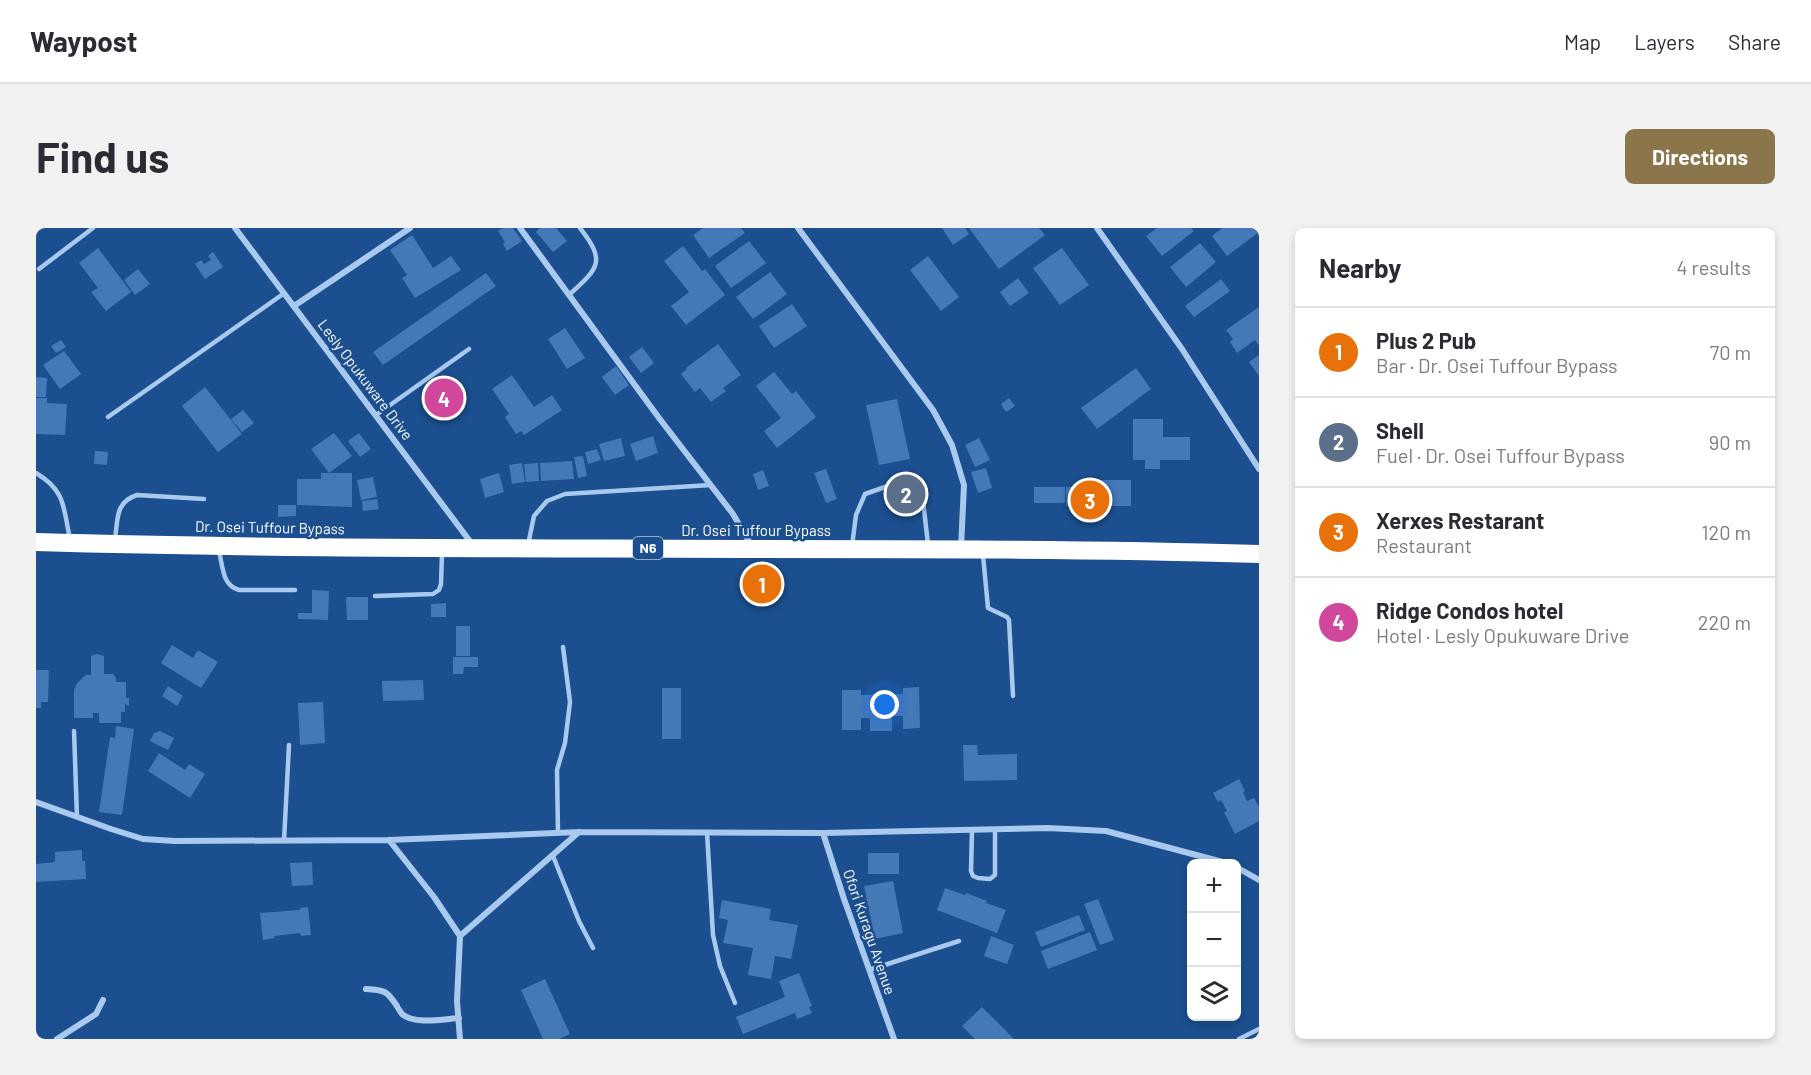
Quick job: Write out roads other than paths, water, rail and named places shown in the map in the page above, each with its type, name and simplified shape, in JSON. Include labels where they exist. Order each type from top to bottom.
[{"type":"highway","name":"Dr. Osei Tuffour Bypass","points":[[36,542],[443,548],[983,549],[1259,554]]},
{"type":"street","name":"Lesly Opukuware Drive","points":[[235,228],[475,548]]},
{"type":"street","points":[[294,306],[410,228]]},
{"type":"street","points":[[520,228],[659,418],[733,514],[753,549]]},
{"type":"street","points":[[798,228],[933,410],[952,445],[964,485],[961,549]]},
{"type":"street","points":[[1097,228],[1188,358],[1259,470]]},
{"type":"street","points":[[36,802],[143,839],[175,841],[389,840],[579,832],[823,832],[1048,828],[1106,831],[1218,859]]},
{"type":"street","points":[[460,936],[579,832]]},
{"type":"street","name":"Ofori Kuragu Avenue","points":[[823,832],[844,899],[894,1039]]},
{"type":"street","points":[[389,840],[434,897],[460,936],[458,1001],[460,1039]]},
{"type":"street","points":[[1241,870],[1259,880]]},
{"type":"street","points":[[366,989],[381,989],[389,994],[402,1014],[417,1021],[459,1018]]},
{"type":"street","points":[[57,1039],[96,1014],[103,1000]]},
{"type":"lane","points":[[39,269],[93,228]]},
{"type":"lane","points":[[570,294],[591,276],[597,261],[592,244],[580,228]]},
{"type":"lane","points":[[108,417],[283,294]]},
{"type":"lane","points":[[376,416],[469,349]]},
{"type":"lane","points":[[36,473],[49,480],[60,494],[71,543]]},
{"type":"lane","points":[[527,548],[534,516],[547,501],[565,494],[711,485]]},
{"type":"lane","points":[[851,549],[855,515],[865,494],[888,486],[912,489],[923,501],[929,549]]},
{"type":"lane","points":[[114,544],[120,505],[127,498],[137,495],[204,499]]},
{"type":"lane","points":[[218,545],[226,583],[233,588],[239,590],[295,590]]},
{"type":"lane","points":[[375,596],[433,594],[439,590],[443,548]]},
{"type":"lane","points":[[983,549],[988,608],[1009,620],[1013,696]]},
{"type":"lane","points":[[558,833],[557,771],[565,743],[570,702],[563,647]]},
{"type":"lane","points":[[74,731],[77,817]]},
{"type":"lane","points":[[284,841],[289,745]]},
{"type":"lane","points":[[972,830],[971,871],[973,876],[990,879],[995,875],[995,829]]},
{"type":"lane","points":[[707,832],[713,935],[720,966],[735,1003]]},
{"type":"lane","points":[[553,856],[592,948]]},
{"type":"lane","points":[[869,970],[959,941]]},
{"type":"lane","points":[[1239,1039],[1259,1029]]},
{"type":"place","name":"Ridge Condos hotel","points":[[444,398]]},
{"type":"place","name":"Shell","points":[[906,494]]},
{"type":"place","name":"Xerxes Restarant","points":[[1090,500]]},
{"type":"place","name":"Plus 2 Pub","points":[[762,584]]}]
